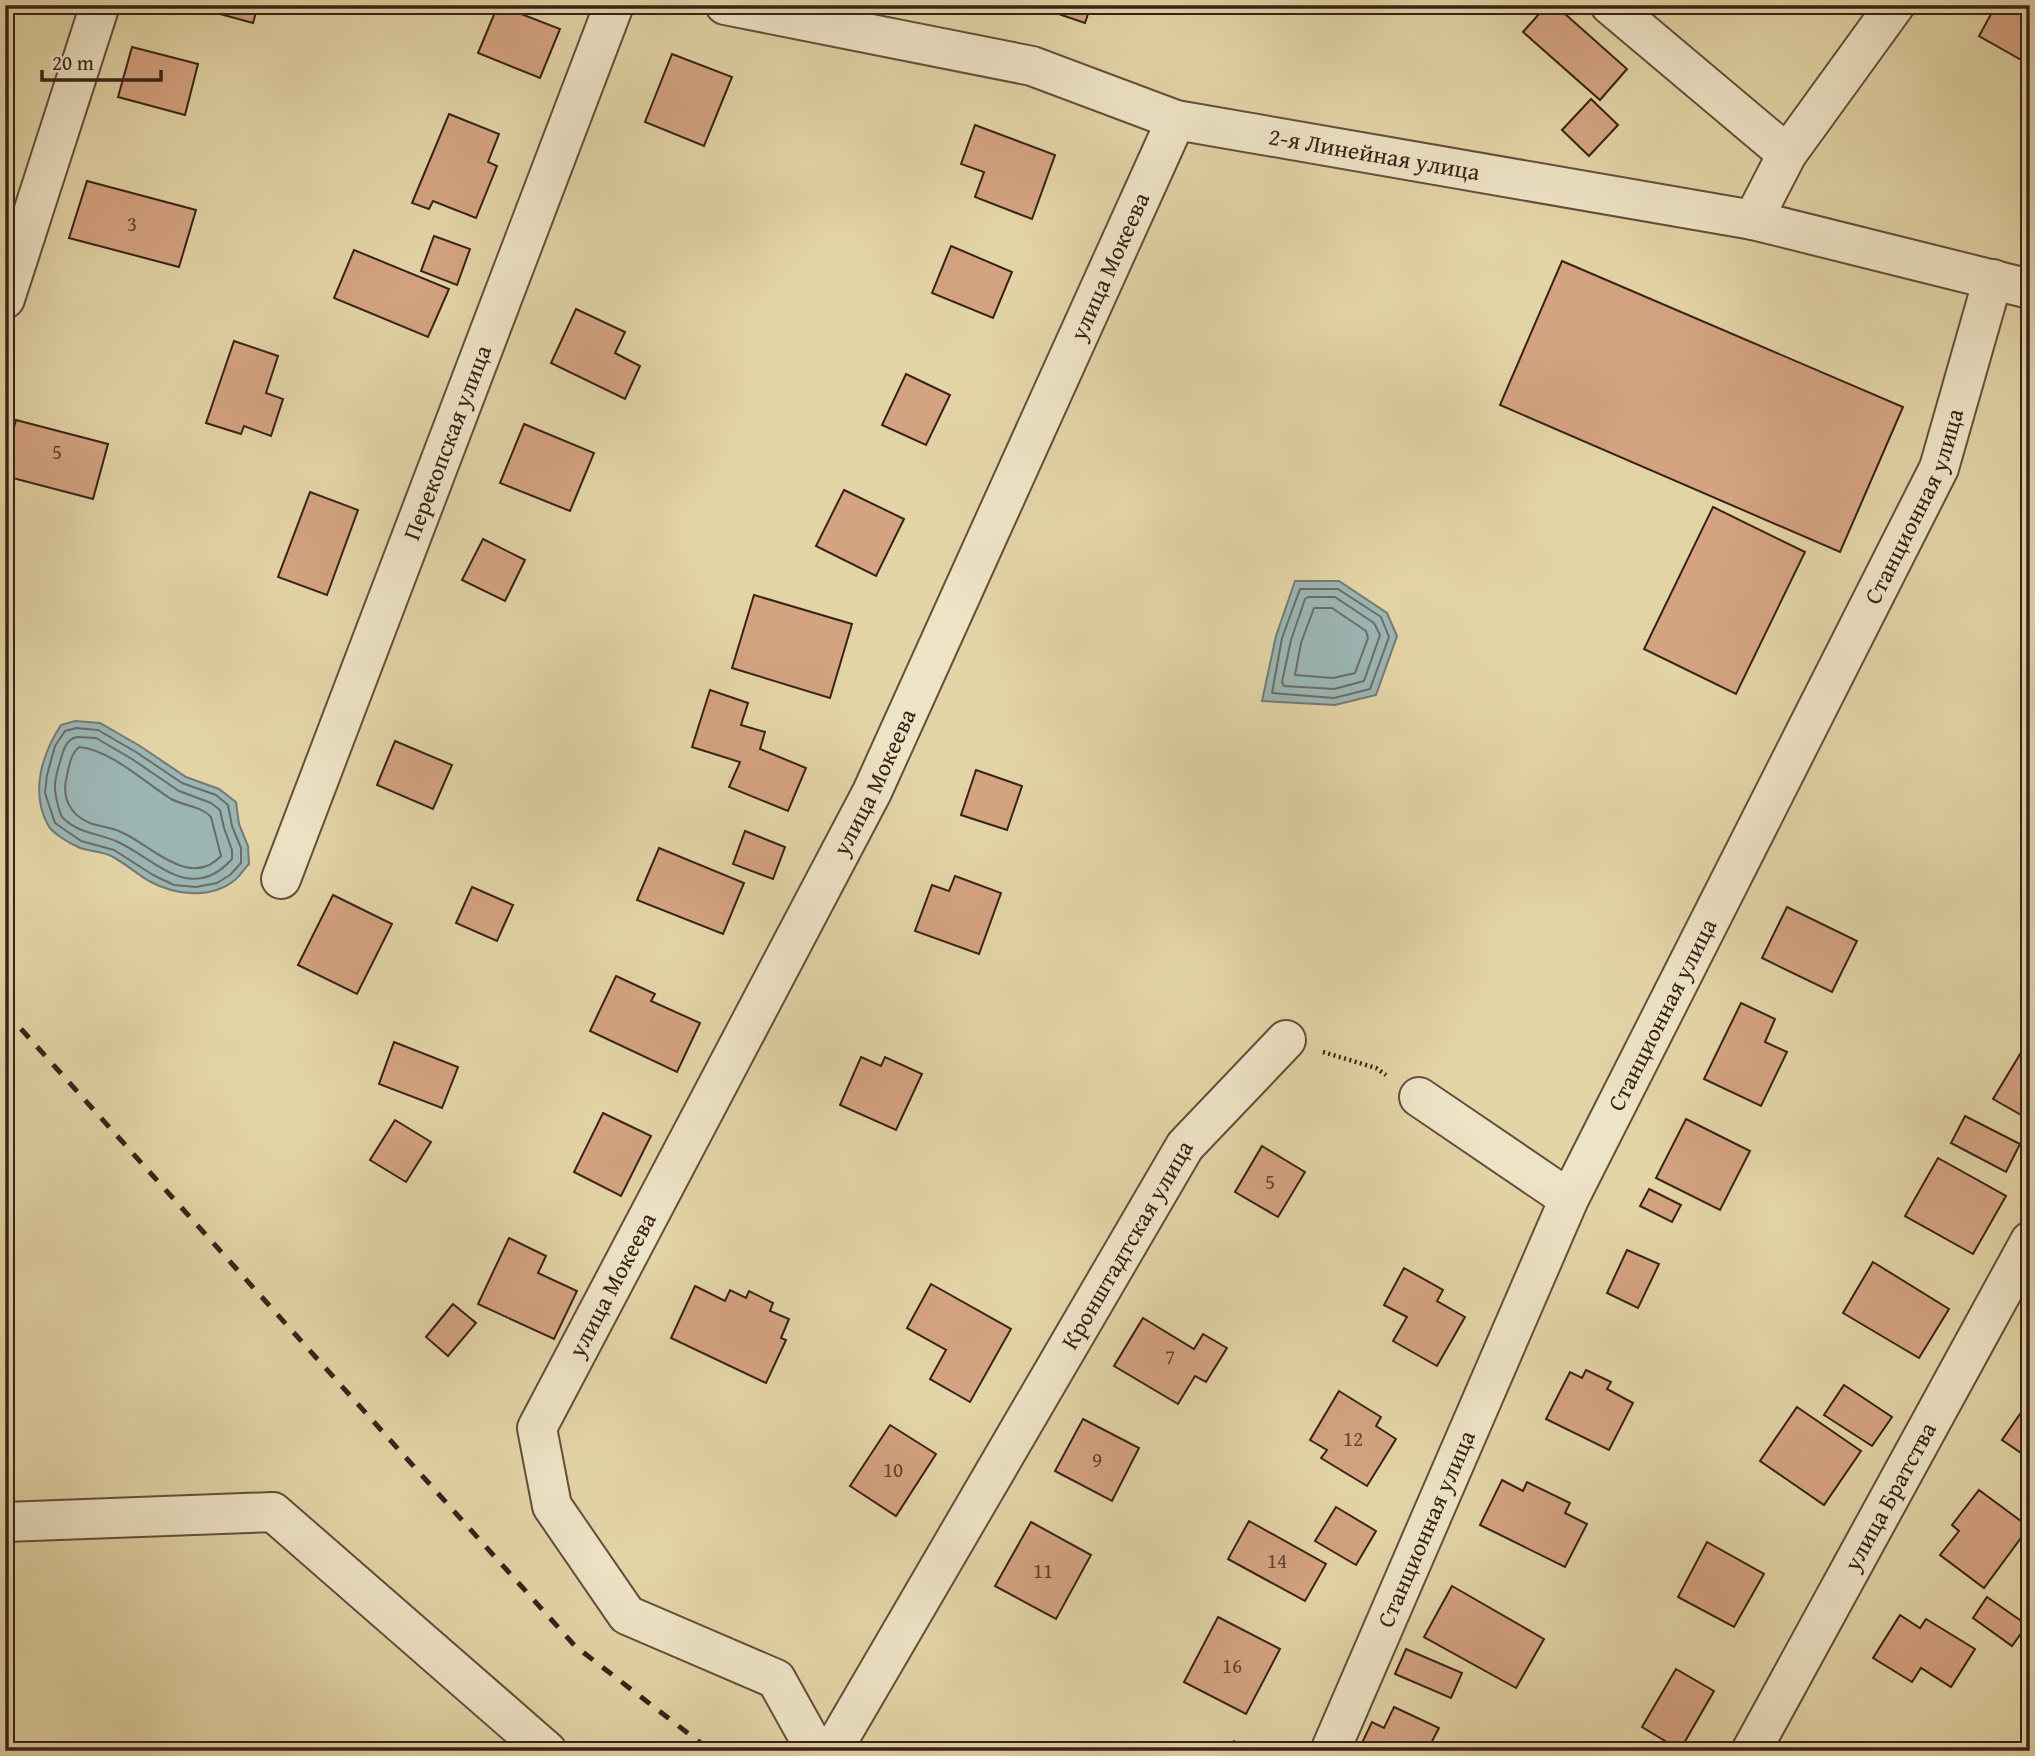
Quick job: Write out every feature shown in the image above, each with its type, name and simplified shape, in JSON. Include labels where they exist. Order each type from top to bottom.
[{"type":"street","points":[[5,299],[100,5]]},
{"type":"street","name":"Перекопская улица","points":[[281,879],[614,5]]},
{"type":"street","name":"2-я Линейная улица","points":[[725,5],[1032,66],[1176,120],[1753,220],[2030,289]]},
{"type":"street","points":[[1610,5],[1787,154]]},
{"type":"street","points":[[1753,220],[1787,154],[1895,5]]},
{"type":"street","name":"улица Мокеева","points":[[816,1751],[776,1679],[627,1615],[552,1506],[537,1428],[872,792],[1176,120]]},
{"type":"street","name":"Станционная улица","points":[[1330,1751],[1569,1199],[1940,468],[1993,279]]},
{"type":"street","name":"Кронштадтская улица","points":[[832,1751],[1185,1146],[1286,1040]]},
{"type":"street","points":[[1419,1097],[1569,1199]]},
{"type":"street","name":"улица Братства","points":[[1751,1751],[2030,1241]]},
{"type":"street","points":[[5,1522],[273,1512],[547,1751]]},
{"type":"path","points":[[1286,1040],[1376,1068],[1419,1097]]},
{"type":"water","points":[[1295,581],[1339,581],[1387,613],[1397,636],[1376,695],[1335,705],[1262,701],[1276,636]]},
{"type":"water","points":[[75,721],[100,723],[186,777],[219,789],[236,802],[239,824],[248,846],[249,864],[237,878],[215,891],[204,893],[170,890],[149,881],[113,857],[78,847],[53,831],[48,825],[40,800],[41,774],[48,748],[61,725]]},
{"type":"building","points":[[187,5],[258,5],[253,23]]},
{"type":"building","points":[[498,5],[560,29],[540,78],[478,53]]},
{"type":"building","points":[[1032,5],[1091,5],[1085,23]]},
{"type":"building","points":[[1547,5],[1555,5],[1627,69],[1600,100],[1523,32]]},
{"type":"building","points":[[1996,5],[2030,5],[2030,48],[2023,61],[1979,36]]},
{"type":"building","points":[[132,47],[198,64],[185,115],[118,97]]},
{"type":"building","points":[[672,54],[732,77],[704,146],[645,122]]},
{"type":"building","points":[[1591,99],[1618,125],[1589,156],[1562,130]]},
{"type":"building","points":[[449,114],[499,134],[488,162],[497,166],[476,218],[433,201],[429,209],[412,203]]},
{"type":"building","points":[[975,125],[1055,155],[1032,219],[975,197],[984,172],[961,164]]},
{"type":"building","points":[[87,181],[196,210],[179,267],[69,238]]},
{"type":"building","points":[[434,236],[470,249],[457,285],[421,271]]},
{"type":"building","points":[[951,246],[1012,272],[993,318],[932,293]]},
{"type":"building","points":[[354,250],[449,289],[428,337],[334,298]]},
{"type":"building","points":[[1562,261],[1903,407],[1840,552],[1500,405]]},
{"type":"building","points":[[576,309],[625,332],[615,353],[640,366],[625,399],[551,363]]},
{"type":"building","points":[[234,341],[278,356],[266,393],[283,399],[271,436],[244,426],[241,434],[206,423]]},
{"type":"building","points":[[906,374],[950,395],[926,445],[882,425]]},
{"type":"building","points":[[16,420],[108,444],[93,499],[5,476],[5,460]]},
{"type":"building","points":[[524,424],[594,453],[570,511],[500,483]]},
{"type":"building","points":[[844,490],[904,519],[876,576],[816,546]]},
{"type":"building","points":[[310,492],[358,510],[327,595],[278,577]]},
{"type":"building","points":[[1713,507],[1805,552],[1736,694],[1644,649]]},
{"type":"building","points":[[483,539],[525,560],[505,601],[462,580]]},
{"type":"building","points":[[754,595],[852,624],[830,698],[732,668]]},
{"type":"building","points":[[710,690],[748,703],[741,725],[765,732],[760,749],[806,768],[788,811],[729,787],[740,762],[692,747]]},
{"type":"building","points":[[395,741],[452,765],[433,809],[377,785]]},
{"type":"building","points":[[976,770],[1022,786],[1007,830],[961,815]]},
{"type":"building","points":[[745,831],[785,847],[773,879],[733,864]]},
{"type":"building","points":[[659,848],[744,883],[723,934],[637,900]]},
{"type":"building","points":[[955,876],[1001,893],[979,954],[915,931],[932,885],[949,891]]},
{"type":"building","points":[[472,887],[513,905],[497,941],[456,923]]},
{"type":"building","points":[[333,895],[392,924],[357,994],[298,965]]},
{"type":"building","points":[[1787,907],[1857,941],[1832,992],[1762,958]]},
{"type":"building","points":[[616,976],[655,994],[651,1001],[700,1023],[677,1072],[590,1031]]},
{"type":"building","points":[[1741,1003],[1775,1019],[1765,1042],[1787,1052],[1761,1106],[1704,1079]]},
{"type":"building","points":[[394,1042],[458,1067],[442,1108],[379,1084]]},
{"type":"building","points":[[2022,1051],[2030,1056],[2030,1120],[1993,1099]]},
{"type":"building","points":[[861,1057],[881,1066],[885,1057],[922,1074],[896,1130],[840,1105]]},
{"type":"building","points":[[603,1113],[651,1136],[621,1196],[574,1172]]},
{"type":"building","points":[[1965,1116],[2020,1144],[2006,1172],[1951,1143]]},
{"type":"building","points":[[1686,1119],[1750,1151],[1720,1210],[1656,1178]]},
{"type":"building","points":[[395,1120],[431,1142],[406,1182],[370,1160]]},
{"type":"building","points":[[1262,1146],[1305,1172],[1278,1217],[1235,1192]]},
{"type":"building","points":[[1938,1158],[2006,1196],[1973,1254],[1905,1216]]},
{"type":"building","points":[[1649,1189],[1681,1205],[1672,1222],[1640,1206]]},
{"type":"building","points":[[509,1238],[546,1256],[538,1273],[577,1291],[554,1339],[478,1304]]},
{"type":"building","points":[[1627,1250],[1659,1264],[1638,1308],[1607,1293]]},
{"type":"building","points":[[1873,1262],[1949,1309],[1919,1358],[1843,1313]]},
{"type":"building","points":[[1404,1268],[1443,1290],[1437,1301],[1465,1317],[1437,1366],[1393,1341],[1407,1317],[1384,1305]]},
{"type":"building","points":[[931,1284],[1011,1329],[970,1402],[930,1379],[946,1350],[907,1328]]},
{"type":"building","points":[[695,1286],[725,1301],[730,1290],[746,1298],[749,1291],[773,1303],[770,1311],[789,1319],[781,1338],[786,1340],[766,1383],[671,1338]]},
{"type":"building","points":[[453,1304],[476,1323],[448,1356],[426,1337]]},
{"type":"building","points":[[1143,1318],[1194,1349],[1203,1334],[1227,1348],[1206,1382],[1195,1376],[1178,1404],[1114,1366]]},
{"type":"building","points":[[1586,1370],[1611,1382],[1607,1389],[1633,1403],[1609,1450],[1546,1419],[1570,1372],[1582,1378]]},
{"type":"building","points":[[1844,1385],[1892,1417],[1872,1446],[1824,1415]]},
{"type":"building","points":[[1339,1391],[1381,1417],[1376,1426],[1396,1439],[1367,1486],[1321,1458],[1327,1450],[1310,1440]]},
{"type":"building","points":[[2030,1401],[2030,1459],[2002,1440]]},
{"type":"building","points":[[1797,1407],[1861,1451],[1824,1505],[1760,1461]]},
{"type":"building","points":[[1083,1419],[1139,1448],[1112,1501],[1055,1471]]},
{"type":"building","points":[[890,1425],[936,1454],[896,1516],[850,1486]]},
{"type":"building","points":[[1502,1480],[1523,1491],[1527,1482],[1570,1503],[1565,1513],[1587,1524],[1565,1567],[1480,1525]]},
{"type":"building","points":[[1979,1490],[2029,1527],[1984,1588],[1940,1555],[1959,1531],[1952,1525]]},
{"type":"building","points":[[1336,1507],[1376,1531],[1356,1565],[1315,1541]]},
{"type":"building","points":[[1249,1521],[1326,1564],[1305,1601],[1228,1559]]},
{"type":"building","points":[[1031,1522],[1091,1555],[1056,1619],[995,1586]]},
{"type":"building","points":[[1707,1542],[1764,1574],[1734,1627],[1678,1597]]},
{"type":"building","points":[[1452,1586],[1544,1639],[1516,1688],[1424,1637]]},
{"type":"building","points":[[1987,1597],[2027,1625],[2012,1646],[1973,1618]]},
{"type":"building","points":[[1900,1615],[1920,1628],[1926,1619],[1975,1649],[1951,1687],[1921,1668],[1912,1682],[1873,1658]]},
{"type":"building","points":[[1218,1617],[1280,1649],[1246,1714],[1184,1682]]},
{"type":"building","points":[[1406,1649],[1462,1673],[1451,1698],[1395,1674]]},
{"type":"building","points":[[1676,1669],[1714,1691],[1680,1750],[1642,1727]]},
{"type":"building","points":[[1394,1707],[1439,1728],[1428,1749],[1431,1751],[1358,1751],[1372,1722],[1384,1728]]},
{"type":"building","points":[[1234,1741],[1251,1751],[1228,1751]]},
{"type":"railway","points":[[5,1011],[575,1646],[711,1751]]}]
